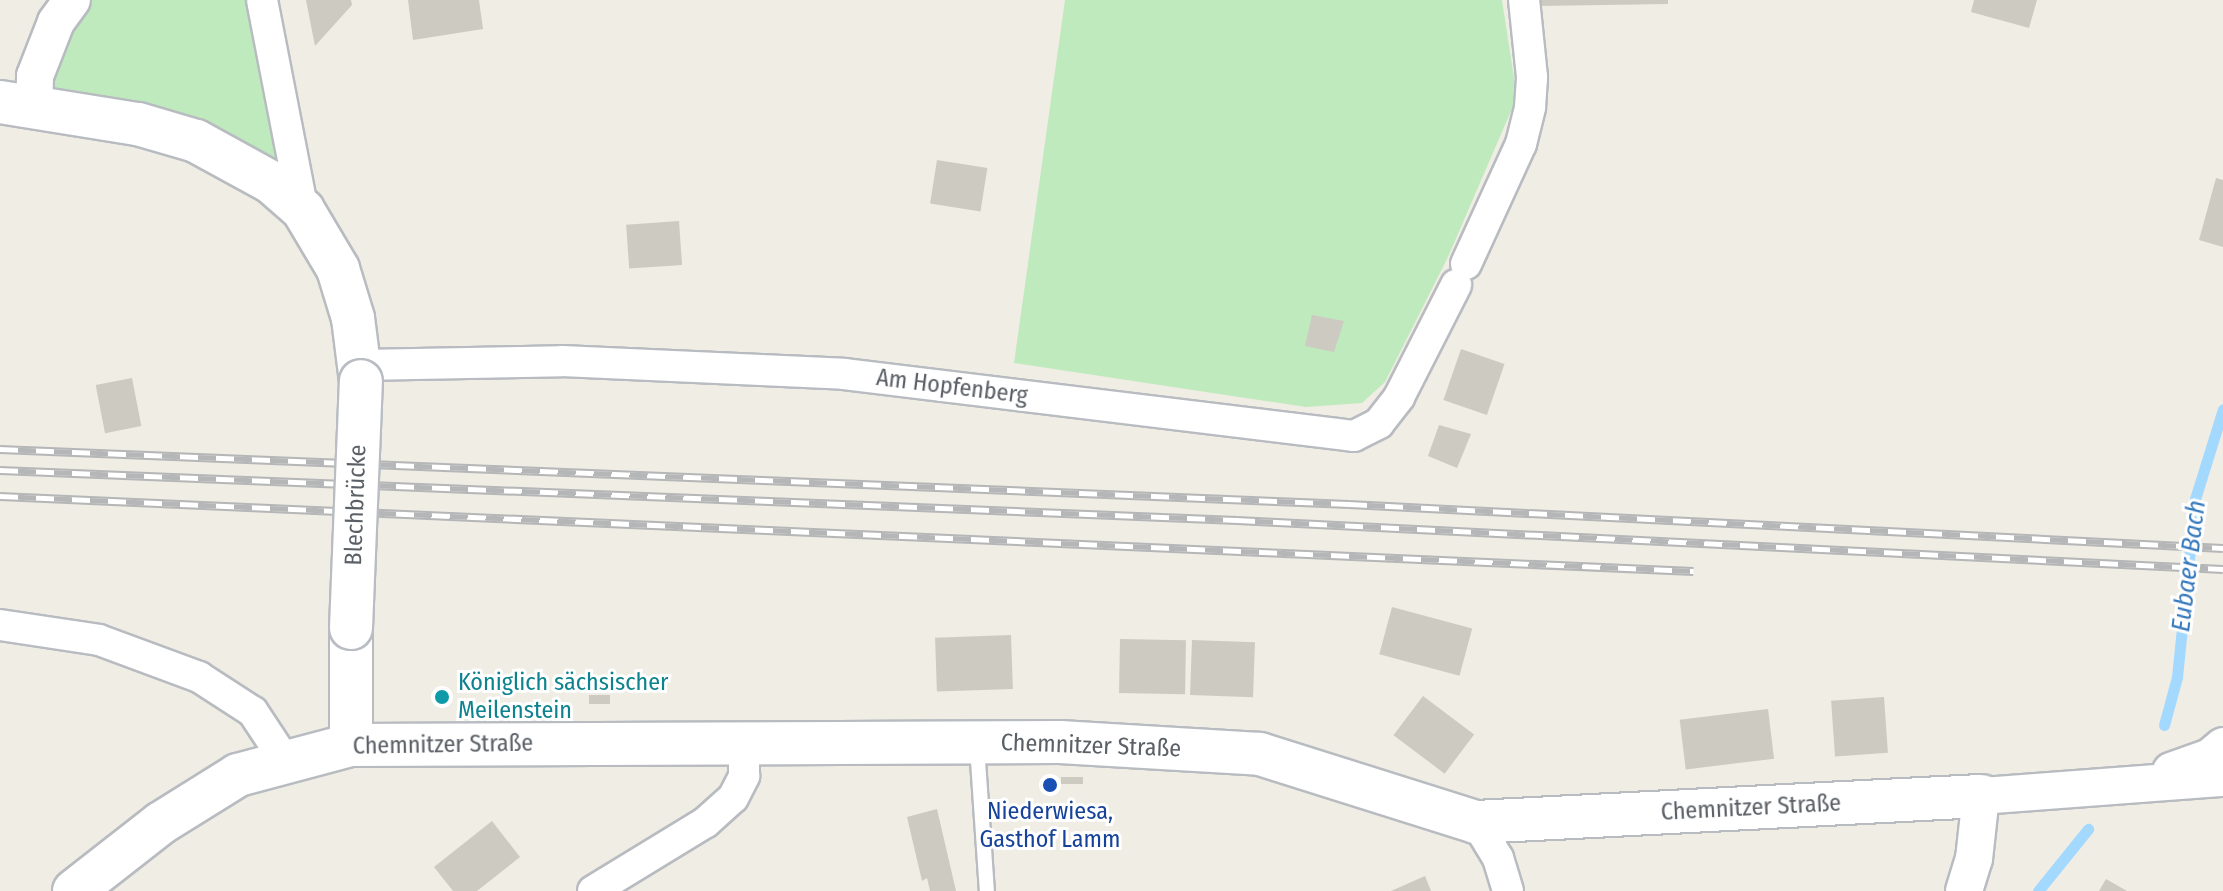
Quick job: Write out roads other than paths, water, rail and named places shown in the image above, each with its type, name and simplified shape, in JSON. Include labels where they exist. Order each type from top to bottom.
[{"type":"main road","points":[[17,105],[138,124],[196,141],[252,169],[303,210]]},
{"type":"main road","name":"Blechbrücke","points":[[303,210],[338,269],[362,373],[351,628],[351,745]]},
{"type":"main road","name":"Chemnitzer Straße","points":[[74,891],[199,798],[238,775],[284,759],[351,745],[976,742],[1260,754],[1476,822],[1981,796]]},
{"type":"street","points":[[17,105],[35,76],[56,22],[72,0]]},
{"type":"street","points":[[262,0],[303,210]]},
{"type":"street","name":"Am Hopfenberg","points":[[362,373],[562,361],[844,374],[1354,436],[1379,423],[1399,397],[1461,275],[1521,144],[1530,107],[1532,77],[1524,0]]},
{"type":"street","points":[[0,625],[99,640],[199,677],[253,712],[284,759]]},
{"type":"street","points":[[593,891],[706,822],[733,798],[744,776],[744,744]]},
{"type":"street","name":"Chemnitzer Straße","points":[[2136,784],[2210,757],[2223,746]]},
{"type":"street","name":"Chemnitzer Straße","points":[[1981,796],[2223,778]]},
{"type":"street","points":[[1964,891],[1974,859],[1981,796]]},
{"type":"street","points":[[1476,822],[1498,858],[1508,891]]},
{"type":"lane","points":[[976,742],[987,891]]},
{"type":"waterway","name":"Eubaer Bach","points":[[2164,725],[2177,677],[2195,499],[2223,409]]},
{"type":"waterway","name":"Eubaer Bach","points":[[2038,891],[2088,829]]},
{"type":"railway","points":[[0,449],[1349,504],[2223,548]]},
{"type":"railway","points":[[0,470],[1237,520],[2223,569]]},
{"type":"railway","points":[[0,496],[1693,571]]},
{"type":"place","name":"Königlich sächsischer Meilenstein","points":[[442,697]]},
{"type":"place","name":"Niederwiesa, Gasthof Lamm","points":[[1050,785]]}]
